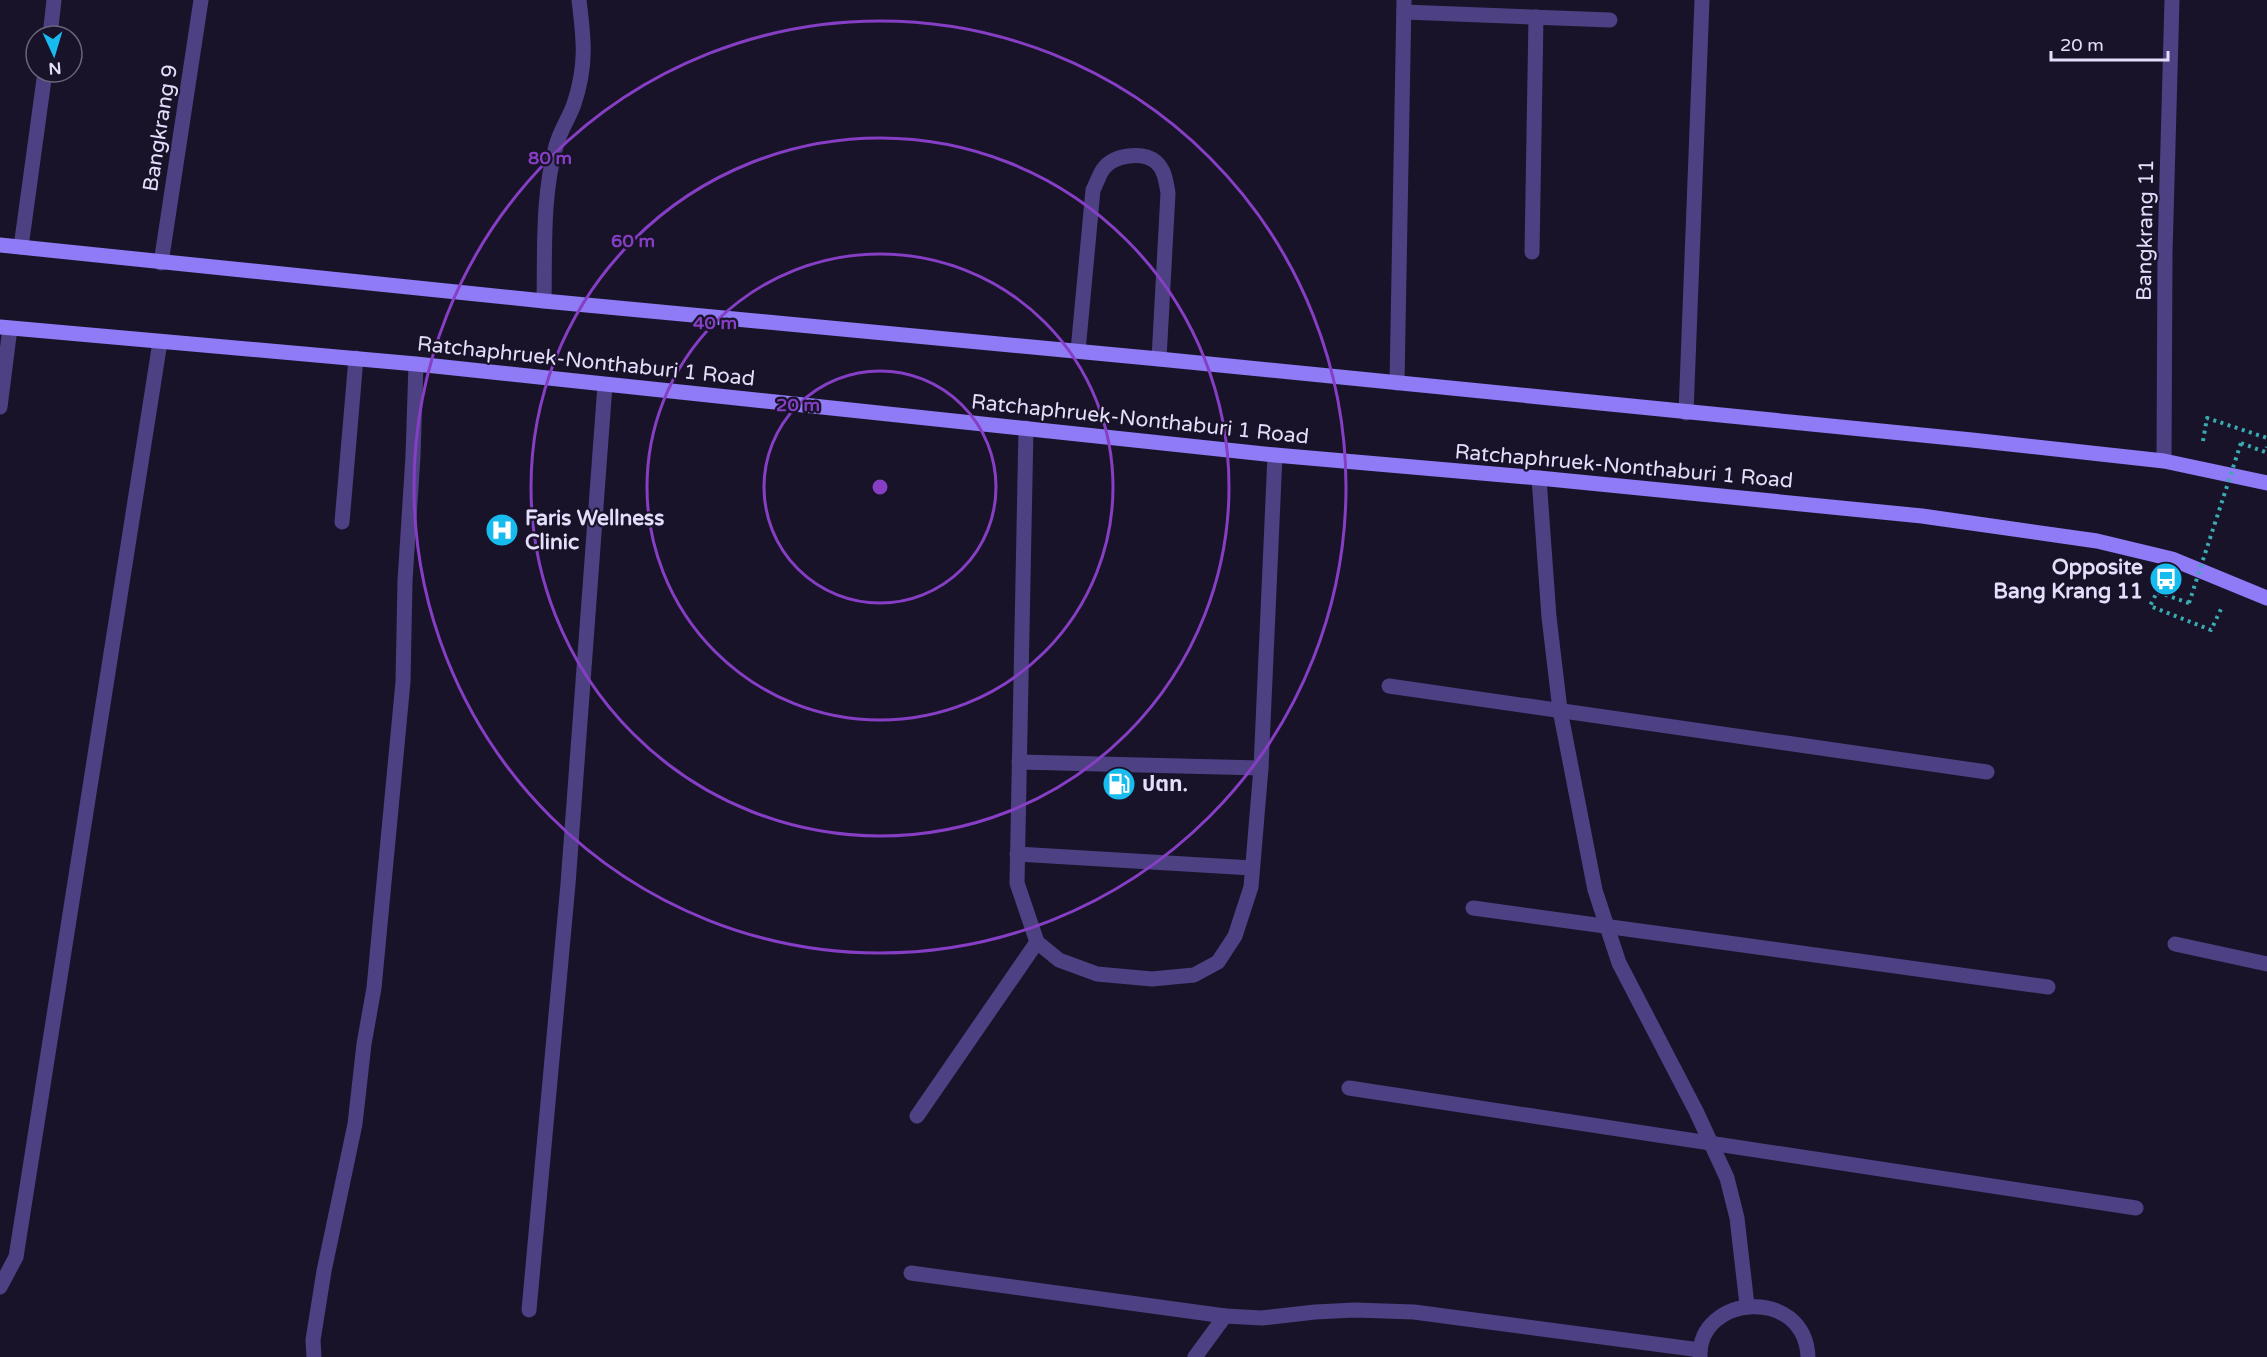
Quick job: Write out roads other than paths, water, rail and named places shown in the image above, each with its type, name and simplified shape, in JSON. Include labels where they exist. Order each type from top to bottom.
[{"type":"main road","points":[[0,245],[544,301],[1077,351],[1972,440],[2164,461],[2267,483]]},
{"type":"main road","name":"Ratchaphruek-Nonthaburi 1 Road","points":[[5,327],[356,358],[1275,455],[1539,478],[1922,516],[2097,541],[2172,560],[2267,598]]},
{"type":"street","points":[[51,24],[54,0]]},
{"type":"street","name":"Bangkrang 9","points":[[161,263],[201,0]]},
{"type":"street","points":[[544,301],[546,193],[556,145],[573,105],[583,73],[585,42],[579,0]]},
{"type":"street","points":[[1686,413],[1702,0]]},
{"type":"street","name":"Bangkrang 11","points":[[2164,461],[2165,253],[2172,0]]},
{"type":"street","points":[[1396,383],[1404,6],[1536,17],[1610,20]]},
{"type":"street","points":[[1532,252],[1536,17]]},
{"type":"street","points":[[21,247],[43,84]]},
{"type":"street","points":[[1077,351],[1093,190],[1104,168],[1112,161],[1125,157],[1142,156],[1156,162],[1164,173],[1168,193],[1159,359]]},
{"type":"street","points":[[0,407],[5,327]]},
{"type":"street","points":[[0,1287],[16,1257],[160,342]]},
{"type":"street","points":[[342,522],[356,358]]},
{"type":"street","points":[[314,1357],[313,1340],[324,1270],[355,1124],[364,1044],[374,988],[403,682],[405,581],[416,364]]},
{"type":"street","points":[[529,1310],[568,884],[605,385]]},
{"type":"street","points":[[1026,428],[1017,883],[1037,942],[1059,960],[1097,974],[1152,980],[1194,975],[1218,962],[1234,936],[1251,887],[1261,768],[1275,455]]},
{"type":"street","points":[[1539,478],[1549,616],[1560,710],[1595,890],[1619,963],[1696,1111],[1727,1178],[1737,1218],[1747,1305]]},
{"type":"street","points":[[1389,686],[1987,772]]},
{"type":"street","points":[[1019,762],[1261,768]]},
{"type":"street","points":[[1017,854],[1252,868]]},
{"type":"street","points":[[1473,908],[2048,987]]},
{"type":"street","points":[[917,1116],[1037,942]]},
{"type":"street","points":[[2175,944],[2267,964]]},
{"type":"street","points":[[1349,1088],[2136,1208]]},
{"type":"street","points":[[911,1273],[1225,1316],[1262,1318],[1355,1310],[1414,1312],[1700,1354],[1709,1329],[1725,1313],[1747,1305],[1767,1307],[1785,1314],[1799,1328],[1807,1346],[1808,1357]]},
{"type":"street","points":[[1195,1357],[1225,1316]]},
{"type":"place","name":"Faris Wellness Clinic","points":[[502,530]]},
{"type":"place","name":"Opposite Bang Krang 11","points":[[2166,579]]},
{"type":"place","name":"ปตท.","points":[[1119,784]]}]
